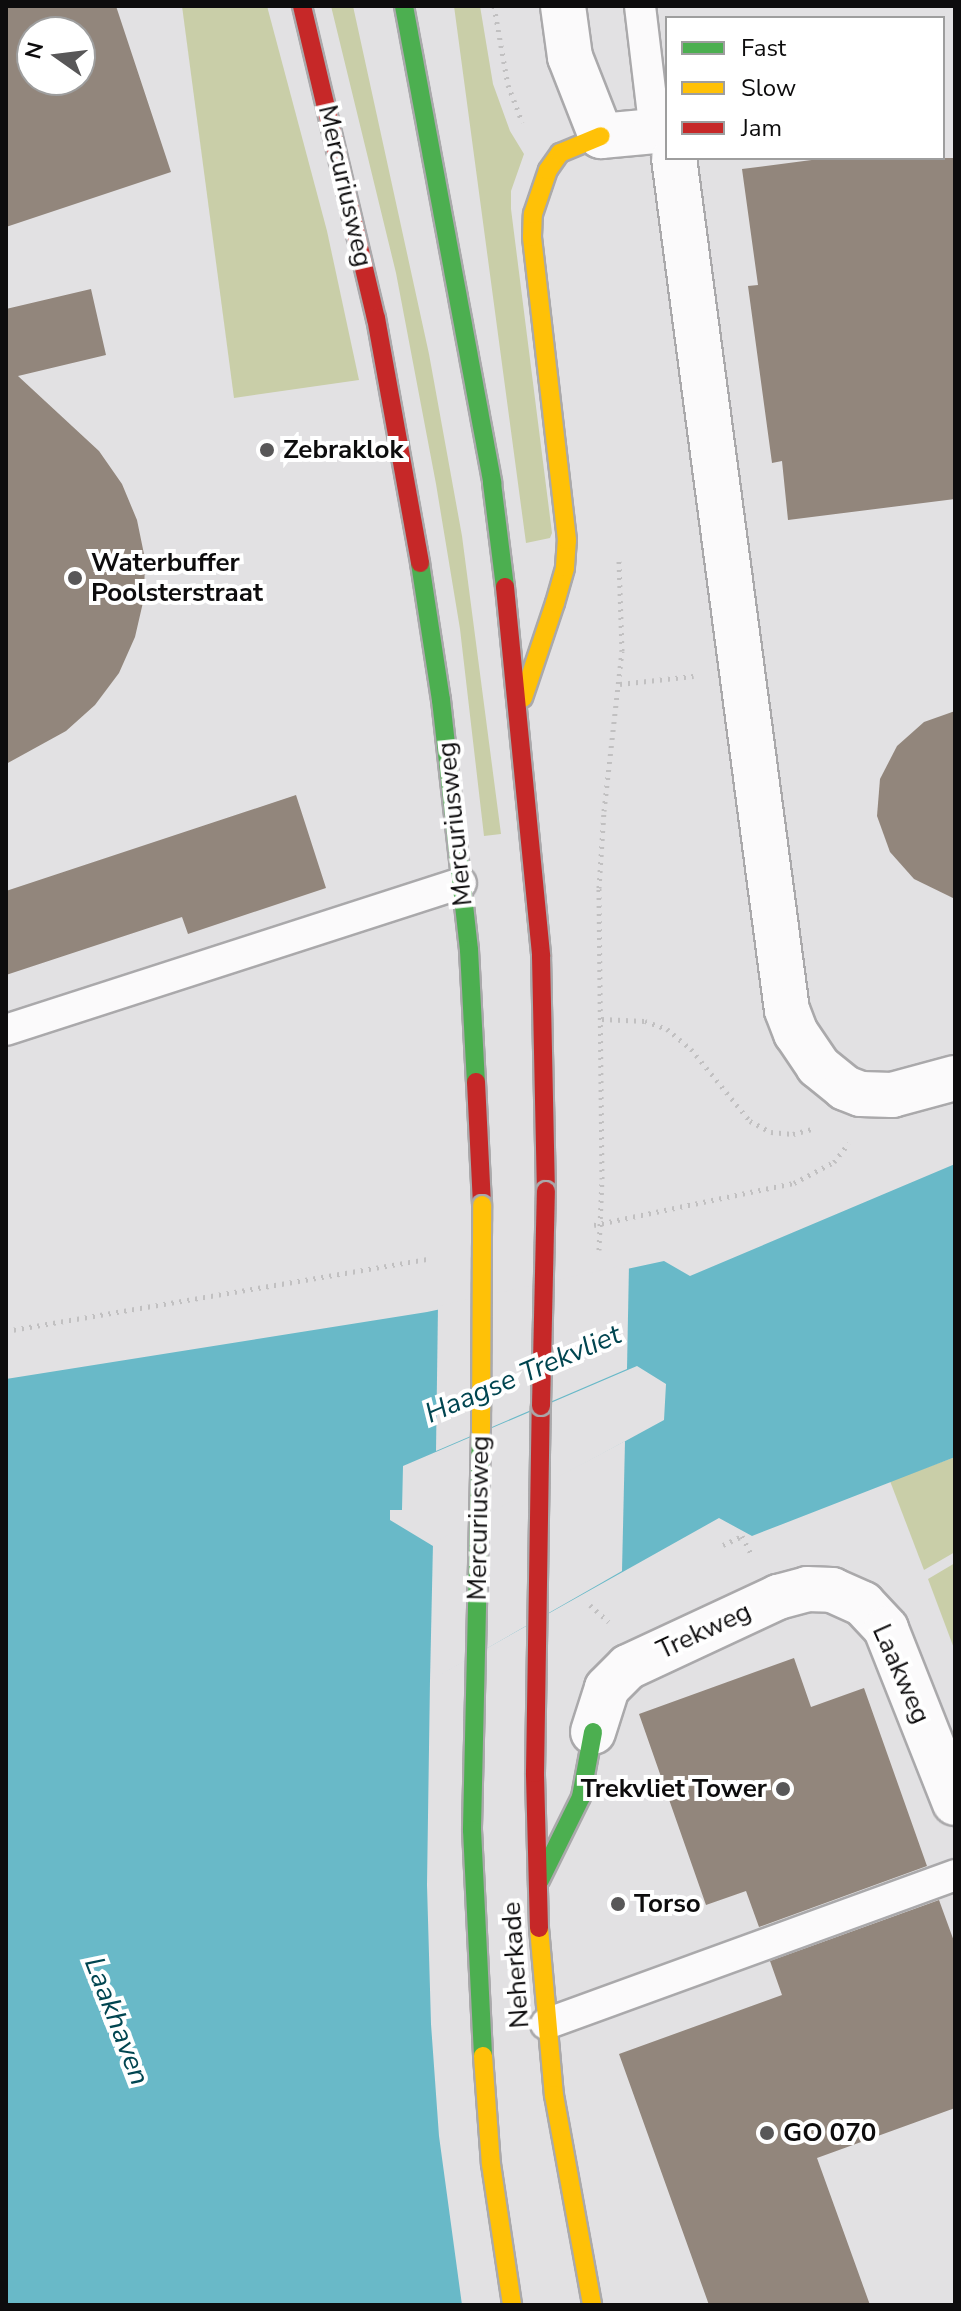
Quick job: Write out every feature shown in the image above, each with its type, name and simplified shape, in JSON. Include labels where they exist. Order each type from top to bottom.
[{"type":"main road","name":"Mercuriusweg","points":[[302,6],[376,318],[405,466],[441,700],[461,883],[473,1009],[482,1205],[480,1518],[475,1655]]},
{"type":"main road","points":[[404,6],[492,483],[518,710]]},
{"type":"main road","points":[[518,710],[555,603],[565,567],[567,540],[532,237],[533,214],[548,170],[560,153],[601,136]]},
{"type":"main road","name":"Neherkade","points":[[518,710],[541,956],[546,1191],[535,1748],[537,1886],[546,2024],[561,2143],[592,2305]]},
{"type":"main road","name":"Neherkade","points":[[475,1655],[472,1830],[477,1999],[491,2164],[512,2305]]},
{"type":"main road","points":[[537,1886],[581,1797],[593,1732]]},
{"type":"street","points":[[563,6],[570,57],[601,136],[665,141]]},
{"type":"street","points":[[669,160],[787,1010],[801,1042],[825,1074],[845,1088],[871,1095],[913,1092],[955,1078]]},
{"type":"street","name":"Trekweg","points":[[593,1732],[607,1688],[619,1673],[641,1660],[794,1592],[820,1589],[854,1598]]},
{"type":"street","name":"Laakweg","points":[[854,1598],[886,1629],[955,1803]]},
{"type":"lane","points":[[640,6],[665,136]]},
{"type":"lane","points":[[6,1030],[461,883]]},
{"type":"lane","points":[[546,2024],[955,1875]]},
{"type":"path","points":[[620,684],[741,670]]},
{"type":"path","points":[[602,1019],[645,1021],[667,1029],[691,1049],[750,1121],[771,1132],[793,1134],[814,1129],[871,1095]]},
{"type":"path","points":[[589,1226],[759,1192],[811,1176],[842,1152],[860,1123],[871,1095]]},
{"type":"path","points":[[6,1331],[443,1255]]},
{"type":"path","points":[[723,1545],[742,1536]]},
{"type":"green space","points":[[182,6],[267,6],[327,231],[359,380],[234,398]]},
{"type":"green space","points":[[331,6],[353,6],[429,354],[462,536],[501,834],[484,836],[460,629],[436,484],[396,273]]},
{"type":"green space","points":[[454,6],[480,6],[493,84],[510,131],[524,154],[511,191],[511,209],[552,533],[550,538],[526,543]]},
{"type":"green space","points":[[955,1457],[955,1552],[924,1570],[890,1481]]},
{"type":"green space","points":[[955,1563],[955,1651],[928,1579]]},
{"type":"water","points":[[955,1164],[955,1457],[752,1536],[719,1518],[430,1680],[427,1885],[431,2024],[439,2136],[462,2305],[6,2305],[6,1379],[427,1312],[664,1261],[690,1276]],"holes":[[[637,1366],[666,1384],[664,1420],[433,1546],[390,1520],[390,1510],[402,1510],[403,1466]]]},
{"type":"pier","points":[[629,1264],[627,1369],[436,1451],[438,1306]]},
{"type":"pier","points":[[625,1441],[622,1571],[430,1681],[433,1543]]},
{"type":"building","points":[[6,6],[116,6],[171,172],[6,227]]},
{"type":"building","points":[[955,158],[955,499],[788,520],[782,461],[772,463],[748,286],[758,285],[742,169],[812,160]]},
{"type":"building","name":"Waterbuffer Poolsterstraat","points":[[91,289],[106,355],[18,376],[99,451],[122,484],[137,520],[145,559],[144,598],[135,637],[119,673],[95,705],[66,731],[6,764],[6,309]]},
{"type":"building","points":[[955,711],[955,899],[914,879],[890,852],[877,816],[880,779],[897,746],[924,722]]},
{"type":"building","points":[[296,795],[326,888],[188,934],[182,917],[6,975],[6,891]]},
{"type":"building","name":"Trekvliet Tower","points":[[794,1658],[811,1707],[864,1688],[927,1866],[759,1927],[746,1891],[706,1905],[639,1714]]},
{"type":"building","name":"GO 070","points":[[939,1900],[955,1944],[955,2108],[817,2158],[870,2305],[709,2305],[619,2054],[782,1995],[770,1961]]},
{"type":"traffic: fast","points":[[404,6],[492,483],[505,587]]},
{"type":"traffic: fast","points":[[420,563],[441,700],[469,950],[476,1082]]},
{"type":"traffic: fast","points":[[481,1431],[472,1830],[483,2056]]},
{"type":"traffic: fast","points":[[540,1880],[581,1797],[593,1732]]},
{"type":"traffic: slow","points":[[523,698],[555,603],[565,567],[567,540],[532,237],[533,214],[548,170],[560,153],[601,136]]},
{"type":"traffic: slow","points":[[481,1431],[482,1205]]},
{"type":"traffic: slow","points":[[539,1928],[554,2095],[592,2305]]},
{"type":"traffic: slow","points":[[483,2056],[491,2164],[512,2305]]},
{"type":"traffic: jam","points":[[302,6],[376,318],[420,563]]},
{"type":"traffic: jam","points":[[505,587],[541,956],[546,1191]]},
{"type":"traffic: jam","points":[[476,1082],[482,1205]]},
{"type":"traffic: jam","points":[[541,1406],[546,1191]]},
{"type":"traffic: jam","points":[[539,1928],[535,1773],[541,1406]]},
{"type":"place","name":"Zebraklok","points":[[267,450]]},
{"type":"place","name":"Waterbuffer Poolsterstraat","points":[[75,578]]},
{"type":"place","name":"Trekvliet Tower","points":[[783,1789]]},
{"type":"place","name":"Torso","points":[[618,1904]]},
{"type":"place","name":"GO 070","points":[[767,2133]]},
{"type":"water label","name":"Haagse Trekvliet","points":[[523,1374]]},
{"type":"water label","name":"Laakhaven","points":[[117,2021]]}]
